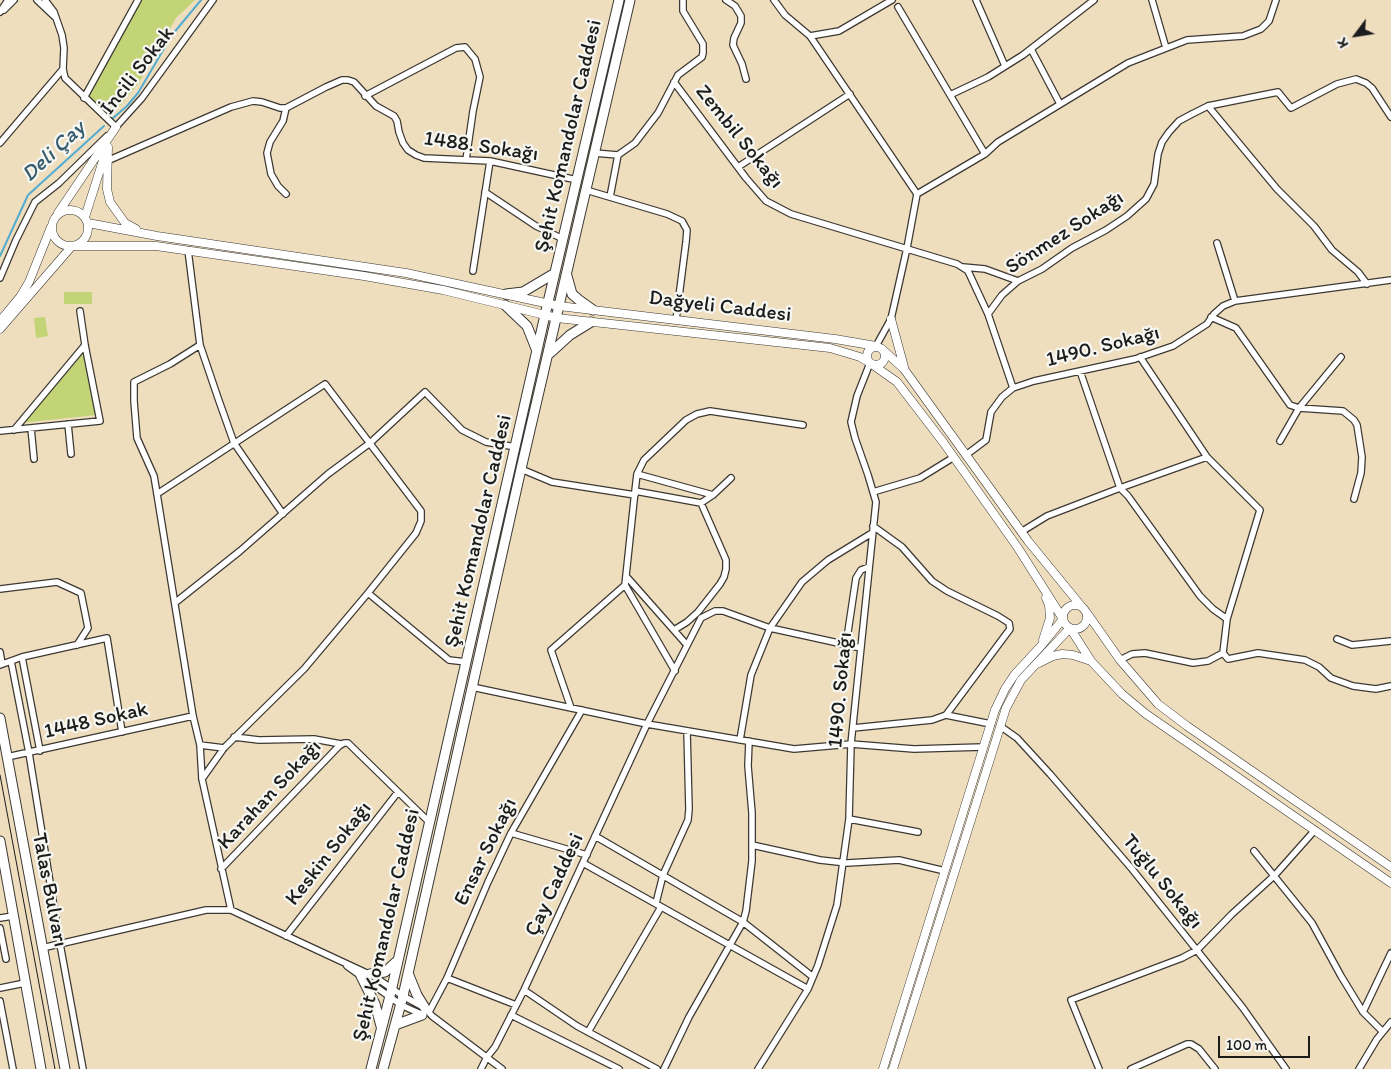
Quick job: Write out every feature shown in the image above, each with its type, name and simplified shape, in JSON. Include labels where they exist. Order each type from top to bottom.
[{"type":"main road","name":"Şehit Komandolar Caddesi","points":[[371,1069],[391,992],[545,315],[619,0]]},
{"type":"main road","name":"Şehit Komandolar Caddesi","points":[[383,1069],[402,1000],[521,469],[630,0]]},
{"type":"main road","points":[[506,294],[523,292],[556,273]]},
{"type":"main road","points":[[567,274],[572,294],[593,310]]},
{"type":"main road","points":[[505,305],[527,326],[537,353]]},
{"type":"main road","points":[[548,356],[570,334],[591,322]]},
{"type":"main road","name":"Talas Bulvarı","points":[[0,718],[65,1069]]},
{"type":"main road","name":"Talas Bulvarı","points":[[0,841],[41,1069]]},
{"type":"main road","points":[[381,1031],[366,975],[384,972],[398,960]]},
{"type":"main road","points":[[395,1025],[427,1013],[408,973]]},
{"type":"street","points":[[0,12],[8,0]]},
{"type":"street","points":[[0,12],[14,0]]},
{"type":"street","points":[[37,0],[55,17]]},
{"type":"street","points":[[45,0],[54,12],[63,41],[63,69],[67,81],[116,127]]},
{"type":"street","points":[[84,98],[138,0]]},
{"type":"street","name":"İncili Sokak","points":[[0,278],[35,202],[59,183],[116,127],[142,98],[212,0]]},
{"type":"street","name":"Zembil Sokağı","points":[[683,0],[683,10],[703,44],[703,53],[699,60],[686,67],[674,82],[766,201],[791,214],[908,248],[963,267],[985,269],[1018,281]]},
{"type":"street","points":[[726,0],[735,6],[741,16],[741,23],[733,45],[742,64],[746,79]]},
{"type":"street","points":[[774,0],[785,15],[810,36],[917,194],[908,248],[891,319],[879,348]]},
{"type":"street","points":[[810,36],[839,31],[892,0]]},
{"type":"street","points":[[976,0],[1005,66]]},
{"type":"street","points":[[950,95],[1005,66],[1031,49],[1094,0]]},
{"type":"street","points":[[1152,0],[1166,48]]},
{"type":"street","points":[[917,194],[985,154],[998,142],[1128,63],[1187,40],[1252,34],[1261,30],[1269,21],[1276,0]]},
{"type":"street","points":[[898,8],[985,154]]},
{"type":"street","points":[[365,96],[456,48],[465,47],[475,59],[480,77],[466,160]]},
{"type":"street","points":[[1031,49],[1060,104]]},
{"type":"street","points":[[0,143],[63,69]]},
{"type":"street","name":"1488. Sokağı","points":[[286,108],[319,90],[345,80],[354,82],[376,106],[394,116],[401,138],[412,153],[424,158],[490,161],[577,180]]},
{"type":"street","name":"Sönmez Sokağı","points":[[988,314],[1002,294],[1018,281],[1042,269],[1072,248],[1106,230],[1127,216],[1146,199],[1154,184],[1158,154],[1162,142],[1179,121],[1208,106],[1278,92],[1291,108],[1337,84],[1360,80],[1372,88],[1391,117]]},
{"type":"street","points":[[594,153],[618,155],[635,143],[658,113],[674,82]]},
{"type":"street","points":[[738,167],[850,94]]},
{"type":"street","points":[[107,161],[219,111],[240,104],[258,102],[276,108],[286,108],[283,121],[270,142],[267,153],[271,174],[278,186],[286,194]]},
{"type":"street","points":[[1208,106],[1277,188],[1314,226],[1338,256],[1358,272],[1367,284]]},
{"type":"street","points":[[87,220],[76,210],[70,209],[59,213],[54,220],[53,234],[56,239],[66,246],[72,246],[84,241],[87,235],[87,220],[108,147],[116,127]]},
{"type":"street","points":[[0,321],[20,297],[29,282],[54,220],[116,127]]},
{"type":"street","points":[[108,147],[107,189],[110,202],[125,223],[142,233]]},
{"type":"street","points":[[610,197],[618,155]]},
{"type":"street","points":[[473,271],[490,161]]},
{"type":"street","points":[[586,190],[667,214],[682,221],[687,230],[676,320]]},
{"type":"street","points":[[485,192],[536,226],[563,239]]},
{"type":"street","name":"Dağyeli Caddesi","points":[[87,220],[142,233],[406,273],[559,306],[835,339],[879,348]]},
{"type":"street","points":[[1217,243],[1235,301]]},
{"type":"street","name":"Dağyeli Caddesi","points":[[72,246],[131,245],[188,250],[364,276],[443,290],[556,318],[830,348],[860,358],[897,382],[905,391],[954,457],[1040,582]]},
{"type":"street","points":[[0,329],[72,246]]},
{"type":"street","points":[[188,250],[200,345],[234,443],[283,514]]},
{"type":"street","points":[[963,267],[971,277],[988,314],[1013,388],[1002,397],[991,412],[986,440],[966,456]]},
{"type":"street","name":"1490. Sokağı","points":[[1013,388],[1140,358],[1173,346],[1207,324],[1211,317],[1223,306],[1235,301],[1391,280]]},
{"type":"street","points":[[0,431],[100,421],[80,311]]},
{"type":"street","points":[[1211,317],[1236,328],[1290,405],[1299,408],[1343,411],[1356,422],[1362,462],[1354,499]]},
{"type":"street","points":[[891,319],[904,369]]},
{"type":"street","points":[[13,430],[85,345]]},
{"type":"street","points":[[200,345],[170,364],[134,382],[137,438],[154,476],[176,602],[193,716],[200,745],[202,780],[231,910]]},
{"type":"street","points":[[879,348],[885,354],[884,361],[879,365],[871,364],[867,358],[867,352],[871,348],[879,348],[904,369],[1021,532],[1084,610],[1120,660],[1145,689],[1175,718],[1391,867]]},
{"type":"street","points":[[1280,441],[1299,408],[1341,357]]},
{"type":"street","points":[[1140,358],[1207,456],[1260,510],[1227,619],[1223,654]]},
{"type":"street","name":"1490. Sokağı","points":[[758,1069],[808,989],[837,905],[849,820],[851,744],[876,502],[854,438],[852,422],[857,396],[871,364]]},
{"type":"street","points":[[1080,371],[1120,488],[1128,496],[1200,596],[1227,619]]},
{"type":"street","points":[[157,494],[326,384],[420,511],[421,521],[416,533],[368,593],[304,669],[224,748],[202,780]]},
{"type":"street","points":[[176,602],[240,551],[328,474],[370,443],[425,392],[462,430],[486,442],[516,447]]},
{"type":"street","points":[[675,671],[625,585],[637,474],[644,460],[686,420],[697,414],[710,411],[803,425]]},
{"type":"street","points":[[68,424],[71,454]]},
{"type":"street","points":[[31,428],[34,459]]},
{"type":"street","points":[[1021,532],[1047,516],[1207,456]]},
{"type":"street","points":[[873,492],[920,478],[954,457]]},
{"type":"street","points":[[521,469],[552,482],[701,503],[732,478]]},
{"type":"street","points":[[637,474],[713,494]]},
{"type":"street","points":[[674,630],[698,612],[720,584],[726,569],[726,560],[701,503]]},
{"type":"street","points":[[873,526],[902,547],[932,581],[1008,623],[1010,629],[946,715]]},
{"type":"street","points":[[740,740],[751,674],[770,628],[802,582],[828,560],[872,533]]},
{"type":"street","points":[[846,645],[856,578],[861,570],[869,567]]},
{"type":"street","points":[[626,576],[687,645]]},
{"type":"street","points":[[0,589],[57,582],[81,593],[88,628],[77,645]]},
{"type":"street","points":[[1040,582],[1066,626],[1070,628],[1091,662],[1122,694],[1157,722],[1391,883]]},
{"type":"street","points":[[1040,582],[1049,605],[1050,618],[1041,646]]},
{"type":"street","points":[[571,708],[551,650],[625,585]]},
{"type":"street","points":[[368,593],[448,660],[466,662]]},
{"type":"street","points":[[883,1069],[983,747],[1005,689],[1015,674],[1063,619],[1066,608],[1074,604],[1084,610],[1087,617],[1084,625],[1078,629],[1070,628]]},
{"type":"street","name":"Çay Caddesi","points":[[481,1069],[486,1057],[495,1047],[524,990],[647,724],[701,618],[715,611],[722,611],[770,628],[861,648]]},
{"type":"street","points":[[893,1069],[1000,726],[1021,680],[1070,628]]},
{"type":"street","points":[[0,652],[1,665],[22,657],[107,638],[122,732]]},
{"type":"street","points":[[1337,639],[1352,645],[1391,640]]},
{"type":"street","points":[[1120,660],[1132,654],[1145,653],[1193,663],[1208,661],[1223,654]]},
{"type":"street","points":[[1223,654],[1228,659],[1258,653],[1305,660],[1319,667],[1331,678],[1353,686],[1376,689],[1391,686]]},
{"type":"street","points":[[1035,665],[1053,656],[1062,654],[1073,655],[1091,662]]},
{"type":"street","points":[[22,657],[40,751]]},
{"type":"street","points":[[11,661],[29,753],[60,944],[83,1069]]},
{"type":"street","points":[[472,687],[647,724],[794,748],[851,744],[914,749],[983,747]]},
{"type":"street","name":"Ensar Sokağı","points":[[427,1013],[447,978],[511,833],[582,710]]},
{"type":"street","points":[[853,728],[932,720],[946,715],[991,724]]},
{"type":"street","name":"1448 Sokak","points":[[7,757],[193,716]]},
{"type":"street","name":"Tuğlu Sokağı","points":[[1000,726],[1016,738],[1070,796],[1243,1008],[1286,1069]]},
{"type":"street","points":[[588,1032],[659,905],[663,875],[688,820],[687,731]]},
{"type":"street","points":[[234,738],[259,740],[314,739],[341,744]]},
{"type":"street","points":[[664,1069],[689,1017],[743,922],[750,878],[752,845],[748,741]]},
{"type":"street","name":"Karahan Sokağı","points":[[222,869],[341,744],[348,743],[429,822]]},
{"type":"street","points":[[200,745],[224,748]]},
{"type":"street","name":"Keskin Sokağı","points":[[286,936],[398,792]]},
{"type":"street","points":[[849,820],[918,832]]},
{"type":"street","points":[[1099,1069],[1071,1000],[1182,958],[1197,950],[1232,914],[1275,875],[1315,830]]},
{"type":"street","points":[[511,833],[587,855]]},
{"type":"street","points":[[596,836],[743,922],[813,977]]},
{"type":"street","points":[[752,845],[820,860],[842,861],[850,864],[899,860],[944,871]]},
{"type":"street","points":[[1254,851],[1275,875],[1312,924],[1363,1012],[1382,1031]]},
{"type":"street","points":[[583,863],[808,989]]},
{"type":"street","points":[[42,948],[206,910],[231,910],[366,975],[402,1000],[427,1013]]},
{"type":"street","points":[[0,918],[13,916]]},
{"type":"street","points":[[0,928],[6,959]]},
{"type":"street","points":[[1363,1012],[1391,953]]},
{"type":"street","points":[[346,965],[354,966],[402,1000],[427,1013],[502,1069]]},
{"type":"street","points":[[447,978],[516,1005]]},
{"type":"street","points":[[0,988],[25,983]]},
{"type":"street","points":[[524,990],[588,1032],[657,1069]]},
{"type":"street","points":[[0,1001],[13,1069]]},
{"type":"street","points":[[511,1015],[619,1069]]},
{"type":"street","points":[[1359,1069],[1382,1031],[1391,1022]]},
{"type":"street","points":[[1131,1069],[1146,1066],[1187,1044],[1192,1044],[1199,1049],[1215,1069]]},
{"type":"green space","points":[[138,0],[195,0],[176,18],[138,84],[122,104],[106,118],[87,98],[140,3]]},
{"type":"green space","points":[[64,292],[92,292],[92,304],[64,304]]},
{"type":"green space","points":[[45,317],[48,336],[36,338],[34,318]]},
{"type":"green space","points":[[84,348],[96,415],[21,423]]},
{"type":"waterway","name":"Deli Çay","points":[[112,119],[138,93],[172,35],[201,0]]},
{"type":"waterway","name":"Deli Çay","points":[[0,256],[28,195],[104,126]]},
{"type":"tram line","points":[[0,775],[55,1069]]}]
